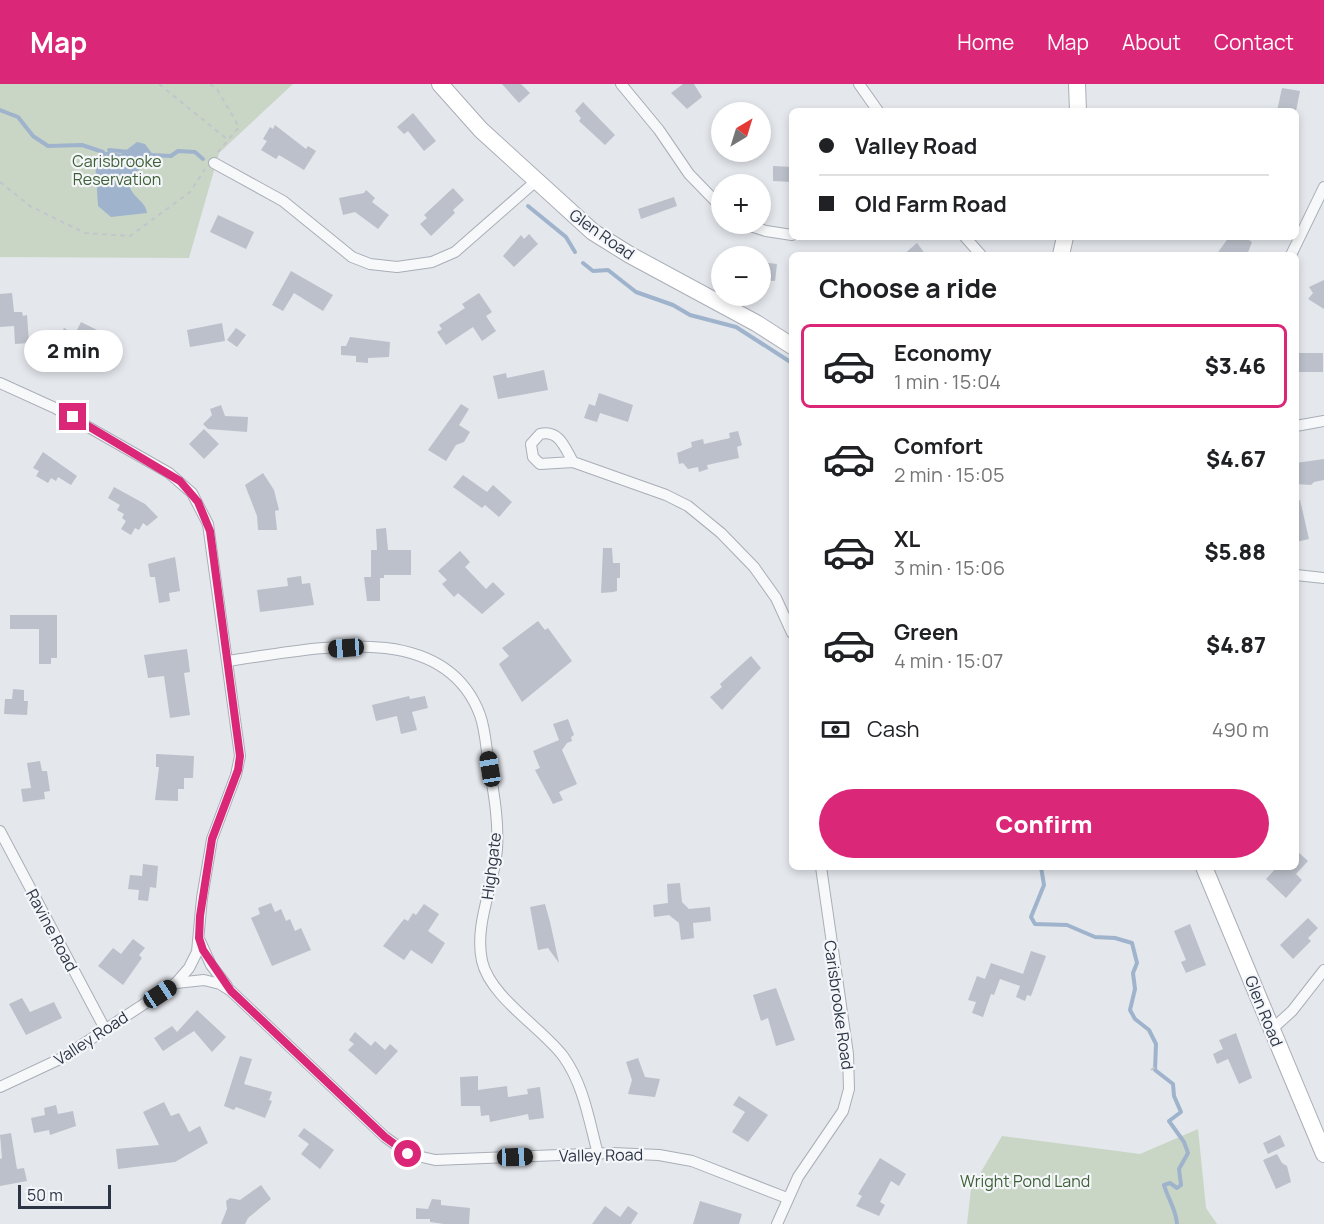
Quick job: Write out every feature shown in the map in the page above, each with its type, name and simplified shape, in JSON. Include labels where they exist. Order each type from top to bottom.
[{"type":"street","name":"Glen Road","points":[[440,84],[481,130],[579,220],[615,247],[789,344]]},
{"type":"street","points":[[621,84],[659,130],[689,174],[711,197]]},
{"type":"street","points":[[859,84],[876,108]]},
{"type":"street","points":[[1077,84],[1078,108]]},
{"type":"street","points":[[213,160],[283,201],[352,257],[370,264],[397,267],[432,262],[455,252],[536,181]]},
{"type":"street","points":[[1299,239],[1324,187]]},
{"type":"street","points":[[771,232],[789,235]]},
{"type":"street","points":[[968,240],[978,252]]},
{"type":"street","points":[[0,383],[46,403],[169,473],[192,493],[203,511],[211,538],[239,737],[239,760],[214,832],[194,960],[173,985]]},
{"type":"street","points":[[1299,425],[1324,421]]},
{"type":"street","points":[[573,462],[674,498],[701,516],[754,567],[776,598],[789,626]]},
{"type":"street","points":[[1299,575],[1324,578]]},
{"type":"street","name":"Highgate","points":[[228,661],[305,651],[389,647],[407,650],[431,660],[453,676],[466,690],[477,708],[483,726],[497,827],[495,862],[481,934],[483,965],[490,978],[515,1009],[550,1041],[571,1068],[581,1090],[598,1154]]},
{"type":"street","name":"Ravine Road","points":[[0,831],[105,1029]]},
{"type":"street","name":"Carisbrooke Road","points":[[777,1224],[787,1198],[806,1163],[843,1111],[849,1089],[848,1054],[821,870]]},
{"type":"street","name":"Glen Road","points":[[1205,870],[1324,1154]]},
{"type":"street","points":[[199,938],[211,965],[231,991]]},
{"type":"street","points":[[1271,1030],[1292,1011],[1324,970]]},
{"type":"street","name":"Valley Road","points":[[0,1087],[52,1064],[173,985],[188,980],[204,980],[217,983],[231,991],[385,1137],[408,1154],[435,1160],[598,1154],[676,1157],[787,1198]]},
{"type":"path","points":[[159,84],[228,140]]},
{"type":"path","points":[[0,182],[43,213],[85,233],[130,236],[190,192],[239,127],[217,89],[210,84]]},
{"type":"path","points":[[1151,1070],[1158,1065]]},
{"type":"green space","name":"Carisbrooke Reservation","points":[[0,84],[293,84],[219,153],[189,258],[0,257]]},
{"type":"green space","name":"Wright Pond Land","points":[[1198,1129],[1206,1208],[1217,1224],[967,1224],[971,1189],[1002,1136],[1140,1154]]},
{"type":"water","points":[[137,142],[145,144],[154,156],[152,163],[134,173],[129,184],[147,213],[111,217],[98,206],[95,161],[106,152],[121,154]]},
{"type":"building","points":[[502,84],[521,84],[530,93],[519,103]]},
{"type":"building","points":[[683,84],[694,84],[702,97],[687,109],[671,93]]},
{"type":"building","points":[[1282,88],[1300,91],[1297,108],[1278,108]]},
{"type":"building","points":[[583,102],[615,135],[605,145],[579,121],[581,118],[575,111]]},
{"type":"building","points":[[413,113],[436,141],[424,151],[408,131],[404,134],[397,127]]},
{"type":"building","points":[[275,125],[306,149],[308,146],[316,151],[304,170],[279,155],[276,159],[261,150],[267,141],[263,139],[270,127],[273,129]]},
{"type":"building","points":[[773,166],[789,167],[789,182],[773,181]]},
{"type":"building","points":[[453,188],[464,200],[453,210],[455,213],[431,236],[420,224],[427,218],[424,215]]},
{"type":"building","points":[[366,190],[375,198],[372,202],[389,215],[378,229],[355,212],[343,215],[339,198],[364,193]]},
{"type":"building","points":[[674,197],[677,206],[641,219],[638,209]]},
{"type":"building","points":[[218,215],[254,232],[246,249],[210,232]]},
{"type":"building","points":[[529,234],[538,244],[514,267],[503,256],[521,235],[524,239]]},
{"type":"building","points":[[1227,240],[1252,242],[1248,252],[1218,252]]},
{"type":"building","points":[[917,243],[924,252],[906,252]]},
{"type":"building","points":[[771,263],[777,264],[775,281],[771,281]]},
{"type":"building","points":[[291,271],[333,295],[323,311],[294,293],[283,311],[272,305]]},
{"type":"building","points":[[1324,280],[1324,309],[1308,299],[1313,293],[1309,287]]},
{"type":"building","points":[[12,293],[14,312],[22,312],[23,316],[27,315],[29,343],[15,344],[14,326],[0,327],[0,294]]},
{"type":"building","points":[[479,293],[492,312],[486,316],[496,331],[482,341],[473,327],[446,345],[437,332],[442,329],[439,325],[465,308],[462,304]]},
{"type":"building","points":[[81,322],[97,330],[90,345],[100,350],[97,355],[104,359],[98,372],[83,364],[81,368],[75,365],[74,368],[64,364],[66,360],[60,357],[64,349],[56,345],[64,328],[75,334]]},
{"type":"building","points":[[222,323],[225,341],[190,347],[187,330]]},
{"type":"building","points":[[236,328],[246,335],[237,347],[227,340]]},
{"type":"building","points":[[350,337],[390,342],[389,357],[368,358],[368,363],[356,362],[356,356],[341,355],[341,346],[346,346]]},
{"type":"building","points":[[1299,353],[1323,353],[1323,372],[1299,372]]},
{"type":"building","points":[[544,370],[548,390],[498,399],[493,376],[506,373],[507,378]]},
{"type":"building","points":[[599,393],[633,405],[628,422],[600,413],[597,422],[584,418],[589,404],[595,406]]},
{"type":"building","points":[[461,404],[469,409],[459,425],[470,432],[464,442],[456,445],[446,461],[428,450]]},
{"type":"building","points":[[221,405],[225,416],[248,417],[247,432],[208,429],[203,424],[212,415],[210,409]]},
{"type":"building","points":[[204,429],[219,444],[204,459],[189,444]]},
{"type":"building","points":[[738,431],[742,445],[737,447],[739,458],[707,465],[708,469],[699,472],[698,467],[688,469],[683,463],[679,464],[677,453],[692,447],[691,442],[703,439],[704,444],[730,438],[729,433]]},
{"type":"building","points":[[43,452],[77,476],[71,485],[58,477],[56,481],[51,478],[48,483],[36,476],[39,471],[33,468]]},
{"type":"building","points":[[1324,459],[1324,480],[1311,485],[1299,484],[1299,463]]},
{"type":"building","points":[[263,473],[274,490],[279,510],[275,511],[277,530],[258,530],[257,516],[245,485]]},
{"type":"building","points":[[463,475],[487,492],[493,485],[512,502],[499,517],[485,505],[482,508],[453,487]]},
{"type":"building","points":[[114,487],[145,504],[158,517],[147,526],[143,523],[139,530],[135,528],[131,535],[121,529],[126,521],[122,518],[124,514],[117,510],[120,505],[108,498]]},
{"type":"building","points":[[1299,500],[1309,539],[1299,541]]},
{"type":"building","points":[[386,528],[388,550],[411,550],[411,575],[384,575],[384,578],[380,578],[380,601],[367,601],[364,577],[371,577],[371,550],[377,550],[376,529]]},
{"type":"building","points":[[603,548],[612,548],[613,563],[620,563],[617,591],[601,593]]},
{"type":"building","points":[[460,551],[470,562],[465,567],[486,589],[493,582],[505,594],[482,614],[458,593],[454,597],[442,584],[447,580],[438,571]]},
{"type":"building","points":[[175,557],[180,591],[169,593],[170,601],[159,603],[155,577],[150,577],[148,564]]},
{"type":"building","points":[[301,576],[302,584],[310,583],[314,605],[260,612],[257,590],[288,586],[287,578]]},
{"type":"building","points":[[10,615],[57,615],[57,658],[51,658],[51,664],[39,664],[39,629],[10,629]]},
{"type":"building","points":[[538,621],[545,630],[548,628],[572,661],[522,702],[499,664],[509,656],[502,648]]},
{"type":"building","points":[[187,649],[190,672],[184,673],[190,715],[170,718],[164,676],[148,678],[144,655]]},
{"type":"building","points":[[751,656],[761,668],[722,710],[710,697],[722,687],[720,684]]},
{"type":"building","points":[[13,689],[24,690],[24,701],[28,701],[27,715],[4,714],[5,699],[12,699]]},
{"type":"building","points":[[409,696],[410,699],[425,696],[428,708],[412,712],[417,730],[401,734],[397,716],[376,721],[372,705]]},
{"type":"building","points":[[568,719],[574,735],[571,737],[572,741],[567,743],[562,750],[577,784],[559,792],[563,800],[553,804],[535,770],[540,768],[533,751],[559,740],[553,724]]},
{"type":"building","points":[[156,754],[194,756],[193,778],[184,778],[184,789],[178,789],[178,801],[155,800],[159,767],[156,767]]},
{"type":"building","points":[[40,761],[42,771],[47,771],[50,791],[44,792],[45,799],[23,802],[21,789],[31,788],[27,763]]},
{"type":"building","points":[[1299,853],[1308,861],[1296,874],[1302,880],[1286,898],[1266,879],[1274,870],[1299,870]]},
{"type":"building","points":[[143,864],[158,866],[156,888],[150,887],[148,901],[138,900],[139,890],[128,889],[130,875],[142,876]]},
{"type":"building","points":[[680,883],[682,902],[689,909],[710,907],[711,921],[693,923],[694,938],[681,940],[679,923],[669,915],[654,917],[653,905],[668,903],[667,884]]},
{"type":"building","points":[[271,903],[275,912],[281,909],[286,921],[290,919],[295,931],[301,928],[311,950],[272,966],[251,918],[260,914],[258,908]]},
{"type":"building","points":[[424,904],[439,914],[428,931],[445,943],[432,964],[411,950],[404,960],[383,946],[404,919],[408,921],[413,913],[416,915]]},
{"type":"building","points":[[545,904],[559,963],[548,948],[538,950],[530,907]]},
{"type":"building","points":[[1308,918],[1318,928],[1308,938],[1311,941],[1293,959],[1280,945]]},
{"type":"building","points":[[1190,924],[1206,965],[1186,973],[1181,962],[1186,960],[1174,931]]},
{"type":"building","points":[[133,939],[145,948],[139,955],[142,958],[123,985],[98,966],[113,948],[121,954]]},
{"type":"building","points":[[1031,951],[1046,956],[1031,996],[1027,995],[1025,1001],[1016,997],[1020,986],[1000,979],[994,995],[991,994],[983,1017],[972,1013],[976,1002],[968,1000],[977,976],[985,979],[991,963],[1023,974]]},
{"type":"building","points":[[776,988],[795,1040],[776,1046],[768,1018],[761,1021],[753,995]]},
{"type":"building","points":[[22,998],[30,1012],[54,1002],[62,1018],[26,1035],[9,1004]]},
{"type":"building","points":[[197,1010],[226,1037],[212,1052],[194,1031],[163,1051],[154,1038],[172,1026],[177,1032]]},
{"type":"building","points":[[355,1032],[371,1046],[375,1041],[385,1050],[390,1044],[398,1051],[376,1075],[348,1050],[354,1044],[349,1040]]},
{"type":"building","points":[[1236,1033],[1252,1078],[1239,1084],[1228,1059],[1217,1064],[1213,1054],[1223,1049],[1219,1040]]},
{"type":"building","points":[[240,1056],[252,1059],[244,1084],[272,1092],[269,1100],[272,1101],[265,1118],[236,1107],[234,1110],[224,1106]]},
{"type":"building","points":[[638,1058],[645,1077],[660,1079],[655,1097],[628,1094],[632,1080],[626,1062]]},
{"type":"building","points":[[478,1076],[478,1090],[507,1086],[508,1097],[528,1094],[527,1089],[540,1087],[544,1118],[529,1120],[528,1114],[490,1122],[489,1115],[481,1116],[480,1106],[461,1106],[460,1077]]},
{"type":"building","points":[[739,1096],[768,1115],[748,1142],[732,1132],[745,1112],[733,1105]]},
{"type":"building","points":[[164,1102],[171,1116],[179,1113],[189,1132],[200,1126],[208,1143],[175,1162],[118,1169],[116,1149],[159,1145],[143,1112]]},
{"type":"building","points":[[56,1105],[58,1114],[73,1111],[76,1126],[50,1135],[49,1130],[34,1133],[31,1118],[45,1115],[44,1108]]},
{"type":"building","points":[[304,1128],[334,1150],[320,1169],[301,1154],[309,1144],[298,1136]]},
{"type":"building","points":[[11,1133],[17,1169],[24,1168],[27,1181],[0,1186],[0,1159],[2,1158],[0,1135]]},
{"type":"building","points":[[1280,1135],[1285,1146],[1268,1154],[1263,1143]]},
{"type":"building","points":[[1277,1154],[1282,1163],[1287,1166],[1291,1182],[1276,1189],[1263,1160]]},
{"type":"building","points":[[880,1158],[906,1174],[899,1186],[891,1181],[880,1202],[885,1205],[879,1216],[856,1206],[862,1196],[858,1194]]},
{"type":"building","points":[[261,1185],[271,1199],[248,1218],[245,1224],[221,1224],[227,1209],[226,1201],[230,1198],[240,1200]]},
{"type":"building","points":[[432,1199],[441,1200],[441,1205],[470,1208],[469,1224],[444,1224],[430,1222],[430,1219],[416,1219],[416,1208],[428,1209]]},
{"type":"building","points":[[700,1201],[742,1214],[739,1224],[693,1224]]},
{"type":"building","points":[[605,1206],[620,1217],[628,1206],[638,1213],[631,1224],[592,1224]]},
{"type":"waterway","points":[[0,110],[18,117],[33,136],[48,146],[82,145],[103,152]]},
{"type":"waterway","points":[[109,150],[130,152]]},
{"type":"waterway","points":[[150,155],[171,156],[178,151],[195,152],[203,159]]},
{"type":"waterway","points":[[528,206],[566,237],[575,252]]},
{"type":"waterway","points":[[583,263],[593,271],[608,270],[636,292],[673,305],[690,315],[736,327],[789,361]]},
{"type":"waterway","points":[[1042,870],[1044,885],[1031,917],[1035,924],[1067,925],[1095,937],[1115,938],[1132,943],[1137,963],[1133,973],[1135,989],[1130,1010],[1135,1019],[1149,1030],[1156,1044],[1155,1070],[1173,1084],[1174,1096],[1181,1112],[1169,1121],[1184,1142],[1188,1153],[1179,1169],[1181,1185],[1177,1188],[1170,1183],[1164,1185],[1177,1224]]},
{"type":"route","points":[[73,417],[180,481],[198,502],[210,531],[240,756],[238,770],[214,832],[204,888],[199,931],[205,955],[231,991],[385,1137],[408,1154]]}]
